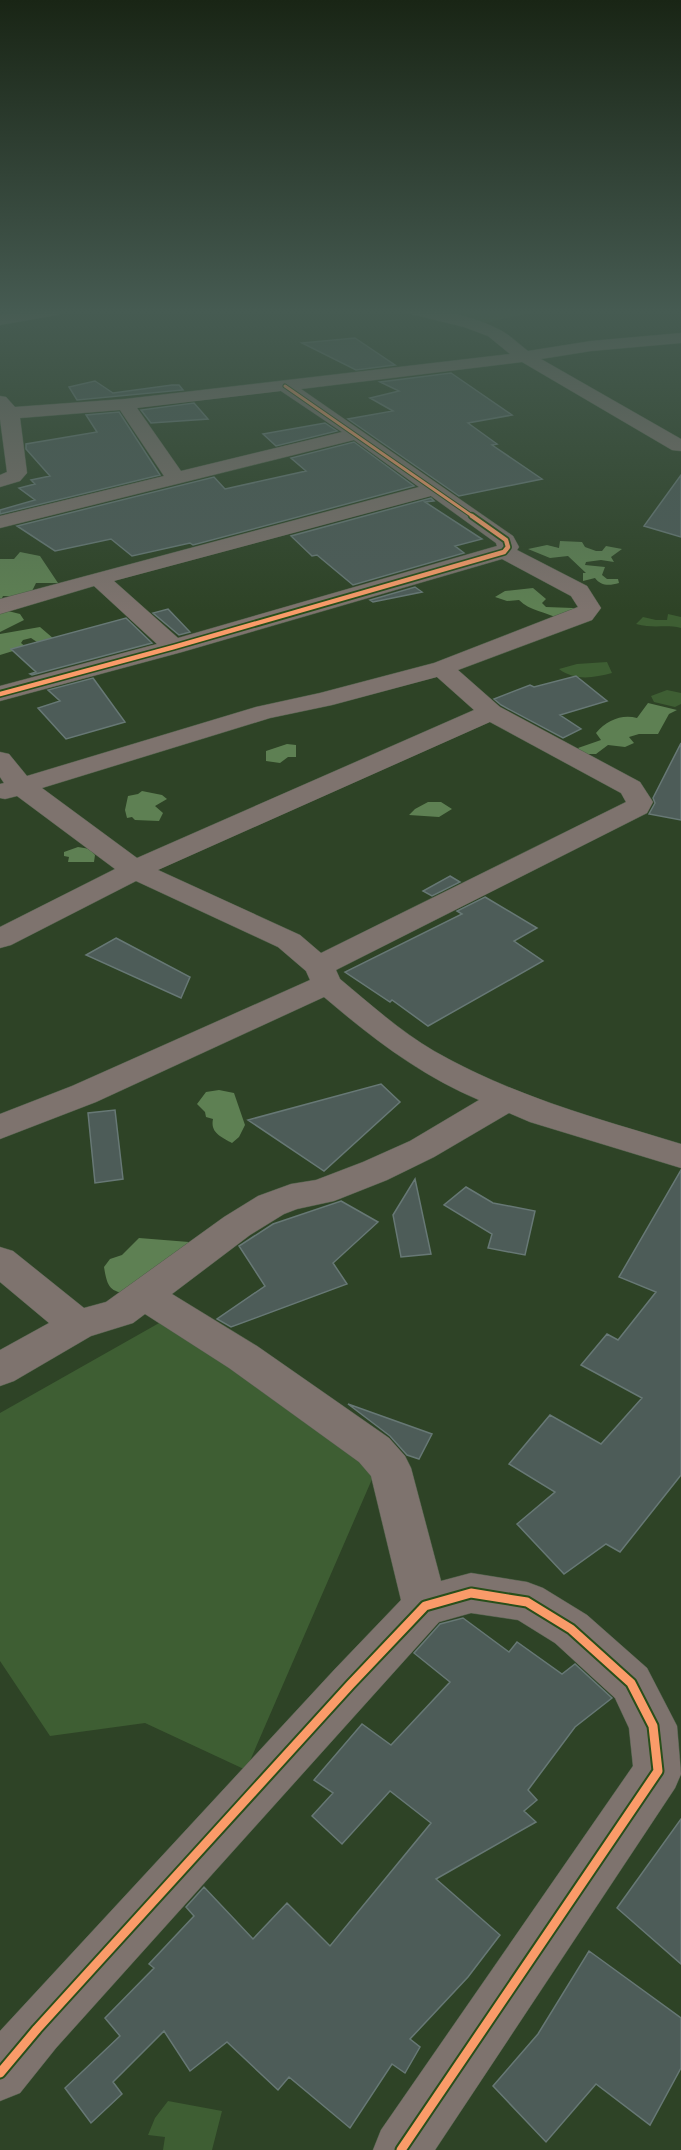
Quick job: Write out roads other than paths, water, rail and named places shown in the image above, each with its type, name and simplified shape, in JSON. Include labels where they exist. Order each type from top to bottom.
[{"type":"street","points":[[0,481],[13,477],[17,473],[3,410]]},
{"type":"street","points":[[129,410],[176,478]]},
{"type":"street","points":[[0,694],[174,647],[504,552],[508,547],[506,540],[322,410]]},
{"type":"street","points":[[617,410],[679,446]]},
{"type":"street","points":[[0,522],[357,434]]},
{"type":"street","points":[[0,607],[435,489]]},
{"type":"street","points":[[10,789],[265,712],[323,700],[442,668],[584,615],[590,608],[579,591],[504,552]]},
{"type":"street","points":[[99,579],[174,647]]},
{"type":"street","points":[[0,1127],[84,1094],[323,975],[361,944],[637,807],[640,802],[631,788],[491,712],[442,668]]},
{"type":"street","points":[[0,939],[135,870],[491,712]]},
{"type":"street","points":[[0,760],[10,789],[135,870],[289,941],[386,1033],[421,1057],[469,1083],[542,1114],[681,1156]]},
{"type":"street","points":[[0,1370],[78,1325],[118,1313],[237,1226],[271,1205],[291,1197],[321,1191],[375,1171],[422,1149],[507,1099]]},
{"type":"street","points":[[0,1261],[78,1325]]},
{"type":"street","points":[[144,1296],[243,1357],[374,1450],[390,1468],[425,1606]]},
{"type":"street","points":[[0,2073],[37,2029],[425,1606],[471,1593],[526,1602],[571,1629],[631,1683],[653,1726],[657,1771],[504,2001],[401,2150]]}]
